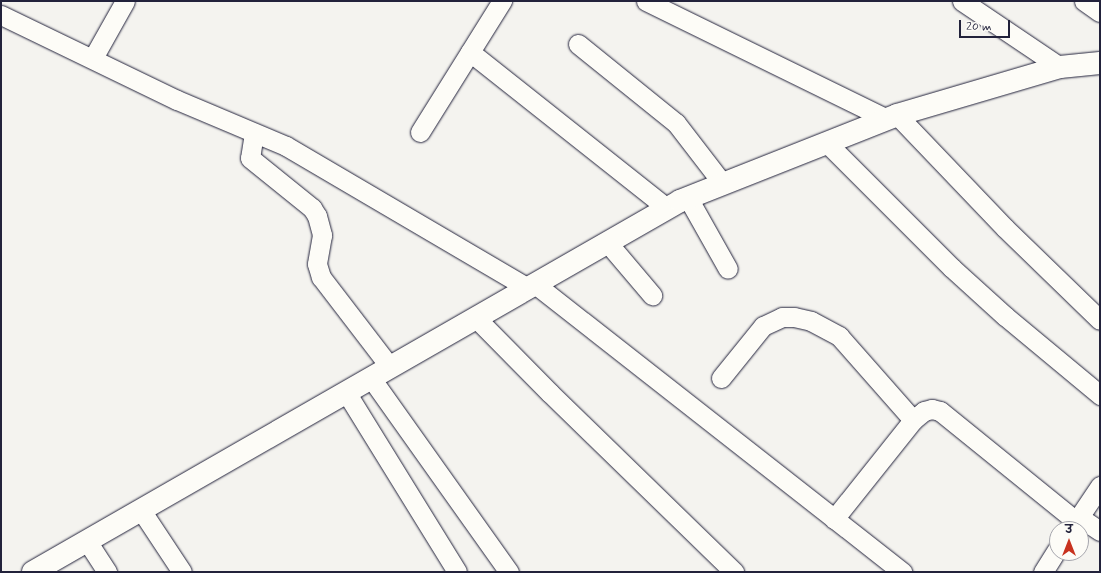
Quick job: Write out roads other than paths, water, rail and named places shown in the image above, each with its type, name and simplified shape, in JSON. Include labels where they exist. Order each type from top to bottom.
[{"type":"main road","points":[[33,572],[607,242],[667,208],[688,198],[828,144],[892,117],[1060,67],[1100,64]]},
{"type":"street","points":[[94,58],[125,1]]},
{"type":"street","points":[[420,132],[502,1]]},
{"type":"street","points":[[646,1],[892,117],[1100,320]]},
{"type":"street","points":[[962,1],[1060,67]]},
{"type":"street","points":[[1084,1],[1100,12]]},
{"type":"street","points":[[1,16],[94,58],[178,100],[254,133],[317,164],[532,286],[902,572]]},
{"type":"street","points":[[578,44],[676,123],[723,184]]},
{"type":"street","points":[[470,52],[667,208]]},
{"type":"street","points":[[254,133],[250,158],[312,208],[317,216],[322,235],[317,264],[321,277],[390,367]]},
{"type":"street","points":[[828,144],[952,268],[1005,316],[1100,395]]},
{"type":"street","points":[[688,198],[728,268]]},
{"type":"street","points":[[607,242],[652,296]]},
{"type":"street","points":[[721,378],[763,326],[782,317],[794,317],[810,321],[839,336],[913,420]]},
{"type":"street","points":[[476,318],[550,394],[734,572]]},
{"type":"street","points":[[371,378],[509,572]]},
{"type":"street","points":[[346,392],[457,572]]},
{"type":"street","points":[[834,519],[913,420],[924,411],[932,409],[940,411],[1074,521]]},
{"type":"street","points":[[1076,521],[1100,486]]},
{"type":"street","points":[[141,510],[182,572]]},
{"type":"street","points":[[1089,527],[1100,531]]},
{"type":"street","points":[[87,541],[107,572]]},
{"type":"street","points":[[1043,572],[1050,561]]}]
